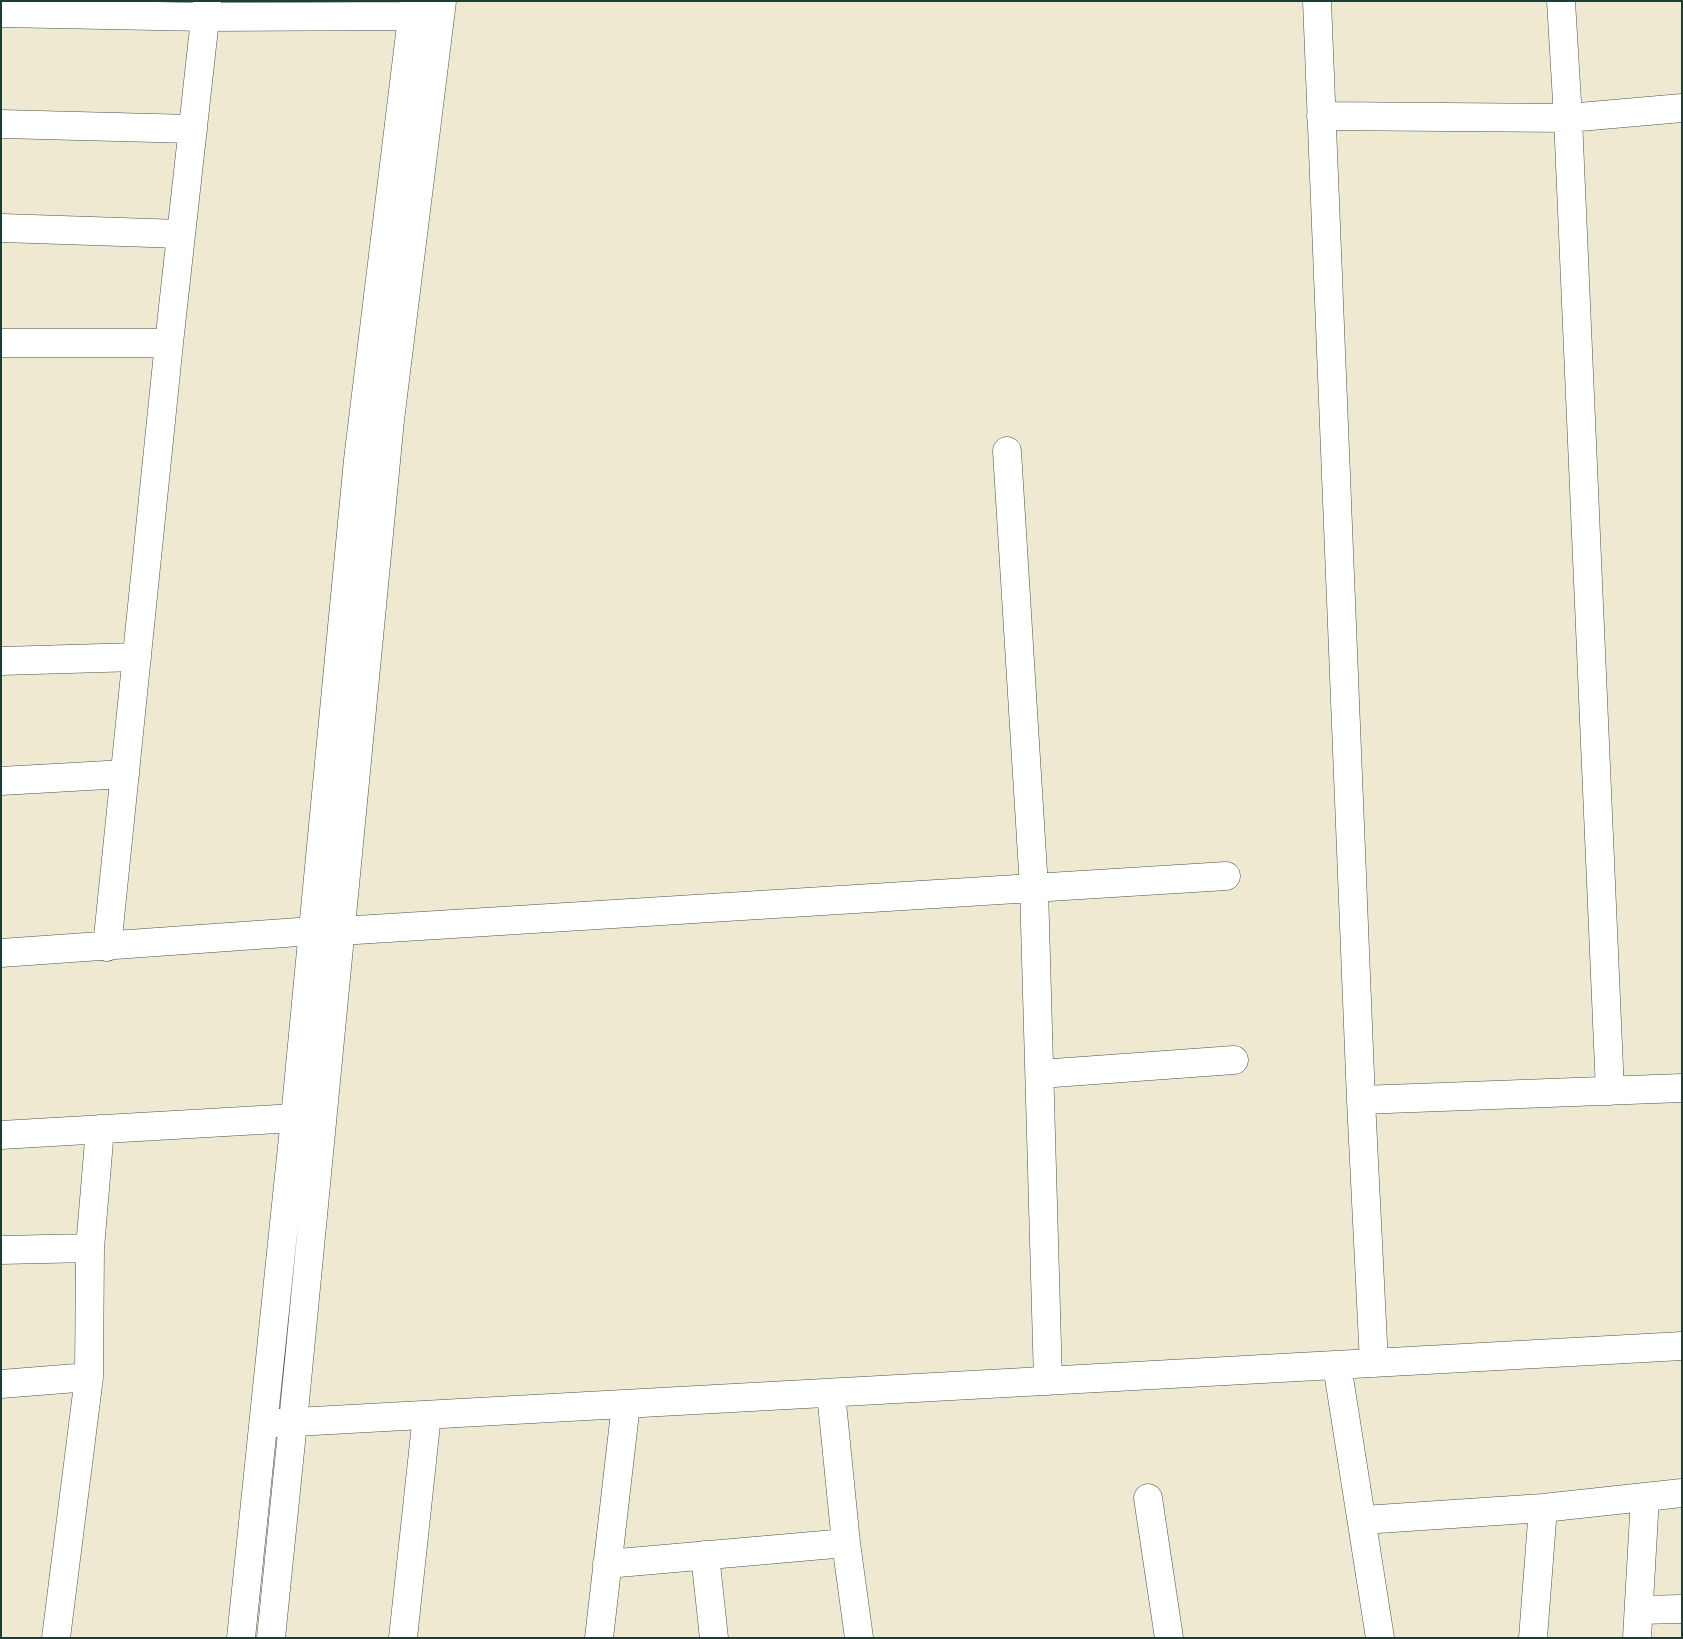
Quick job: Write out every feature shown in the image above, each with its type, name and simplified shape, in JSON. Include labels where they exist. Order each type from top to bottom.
[{"type":"street","points":[[271,1638],[390,420],[442,1]]},
{"type":"street","points":[[1317,1],[1361,1100],[1374,1363]]},
{"type":"street","points":[[1561,1],[1568,118],[1610,1090]]},
{"type":"street","points":[[107,947],[206,9]]},
{"type":"street","points":[[1,13],[206,9],[414,9],[358,460],[295,1118],[241,1638]]},
{"type":"street","points":[[1321,116],[1568,118],[1682,108]]},
{"type":"street","points":[[1,124],[193,129]]},
{"type":"street","points":[[2,228],[181,234]]},
{"type":"street","points":[[1,343],[170,343]]},
{"type":"street","points":[[1006,451],[1034,888],[1048,1381]]},
{"type":"street","points":[[1,662],[137,657]]},
{"type":"street","points":[[1,781],[125,774]]},
{"type":"street","points":[[1,953],[313,931],[340,931],[1226,876]]},
{"type":"street","points":[[1040,1074],[1234,1060]]},
{"type":"street","points":[[1361,1100],[1682,1088]]},
{"type":"street","points":[[1,1135],[295,1118]]},
{"type":"street","points":[[56,1638],[89,1377],[90,1248],[100,1129]]},
{"type":"street","points":[[1,1250],[90,1248]]},
{"type":"street","points":[[263,1424],[1682,1346]]},
{"type":"street","points":[[1337,1365],[1363,1520],[1380,1638]]},
{"type":"street","points":[[1,1384],[89,1377]]},
{"type":"street","points":[[832,1393],[846,1543],[859,1638]]},
{"type":"street","points":[[599,1638],[626,1404]]},
{"type":"street","points":[[403,1638],[427,1415]]},
{"type":"street","points":[[1363,1520],[1543,1508],[1682,1493]]},
{"type":"street","points":[[1637,1638],[1646,1497]]},
{"type":"street","points":[[1148,1498],[1169,1638]]},
{"type":"street","points":[[1533,1638],[1543,1508]]},
{"type":"street","points":[[607,1564],[846,1543]]},
{"type":"street","points":[[705,1555],[714,1638]]},
{"type":"street","points":[[1639,1610],[1682,1609]]}]
